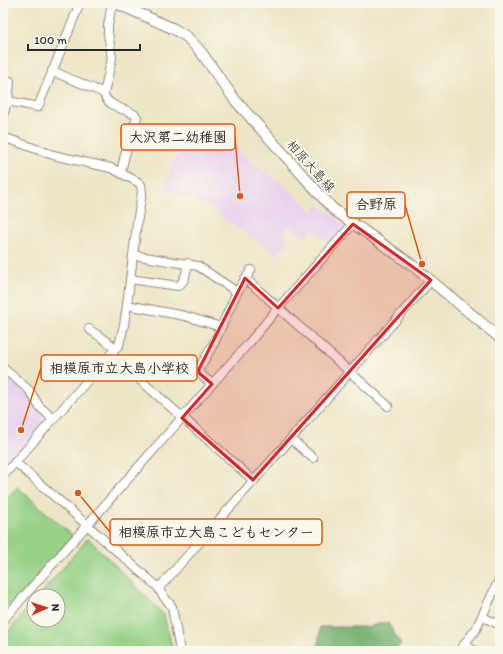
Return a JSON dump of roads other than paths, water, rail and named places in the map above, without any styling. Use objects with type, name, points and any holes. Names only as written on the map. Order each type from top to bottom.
[{"type":"street","points":[[8,100],[38,107],[80,3]]},
{"type":"street","points":[[116,3],[108,26],[112,58],[104,93],[108,102],[134,114],[137,117],[121,172]]},
{"type":"street","name":"相原大島線","points":[[116,3],[174,29],[187,37],[198,48],[235,100],[333,209],[431,280],[500,338]]},
{"type":"street","points":[[52,71],[104,93]]},
{"type":"street","points":[[3,79],[10,81],[8,100],[3,115]]},
{"type":"street","points":[[3,137],[53,155],[111,168],[138,182],[142,188],[124,325],[118,345],[3,476]]},
{"type":"street","points":[[3,620],[249,344],[278,308],[353,224]]},
{"type":"street","points":[[133,255],[188,264],[204,269],[237,292]]},
{"type":"street","points":[[130,279],[178,286],[182,284],[188,264]]},
{"type":"street","points":[[212,384],[199,373],[199,369],[214,342],[237,292],[251,270]]},
{"type":"street","points":[[245,278],[388,406]]},
{"type":"street","points":[[159,588],[431,280]]},
{"type":"street","points":[[127,305],[185,316],[221,327]]},
{"type":"street","points":[[90,329],[182,418],[253,480]]},
{"type":"street","points":[[3,368],[29,390],[38,406],[53,419]]},
{"type":"street","points":[[291,439],[313,458]]},
{"type":"street","points":[[15,462],[159,588],[160,592],[169,601],[172,607],[180,651]]},
{"type":"street","points":[[459,651],[476,629],[500,578]]},
{"type":"street","points":[[482,617],[500,625]]},
{"type":"street","points":[[464,645],[475,651]]},
{"type":"place","name":"大沢第二幼稚園","points":[[240,196]]},
{"type":"place","name":"合野原","points":[[422,264]]},
{"type":"place","name":"相模原市立大島小学校","points":[[21,430]]},
{"type":"place","name":"相模原市立大島こどもセンター","points":[[78,493]]}]
